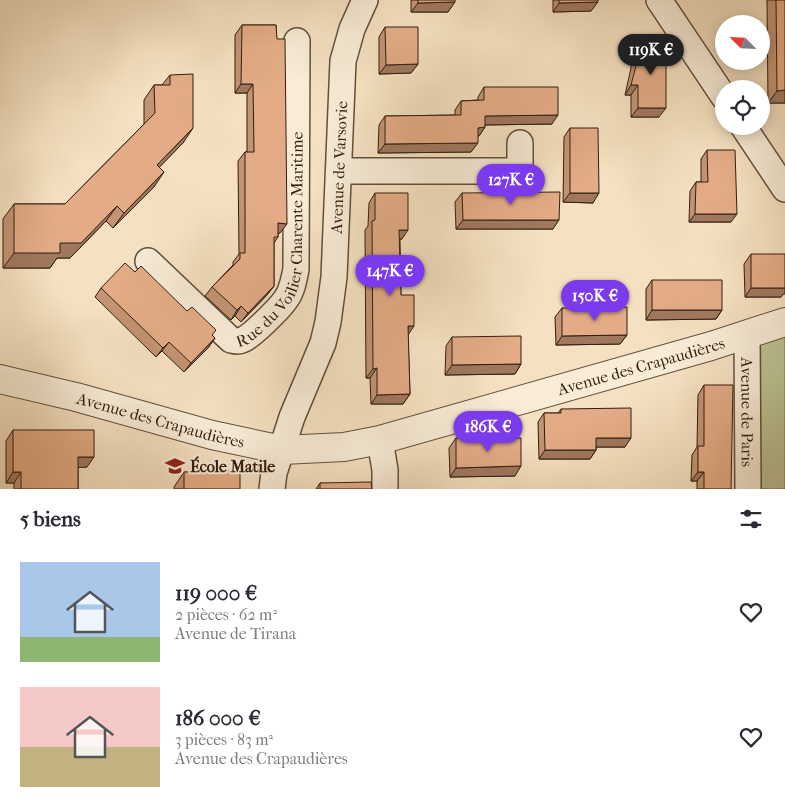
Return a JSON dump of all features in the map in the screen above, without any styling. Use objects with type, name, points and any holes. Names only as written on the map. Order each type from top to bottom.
[{"type":"street","name":"Avenue de Varsovie","points":[[272,489],[274,473],[292,417],[323,343],[328,322],[334,277],[344,61],[352,29],[365,0]]},
{"type":"street","points":[[659,0],[715,84]]},
{"type":"street","name":"Rue du Voilier Charente Maritime","points":[[148,261],[231,340],[238,342],[244,340],[256,330],[286,299],[293,285],[296,269],[297,41]]},
{"type":"street","points":[[749,135],[785,189]]},
{"type":"street","points":[[338,171],[520,171],[520,143]]},
{"type":"street","points":[[286,299],[303,281],[312,277],[334,277]]},
{"type":"street","name":"Avenue des Crapaudières","points":[[0,379],[76,397],[212,435],[282,450],[344,447],[380,440],[711,346],[785,322]]},
{"type":"street","name":"Avenue de Paris","points":[[747,334],[748,489]]},
{"type":"street","points":[[380,440],[385,470],[385,489]]},
{"type":"green space","points":[[785,322],[785,489],[748,489],[747,334]]},
{"type":"building","points":[[418,0],[455,0],[455,2],[418,3]]},
{"type":"building","points":[[559,0],[598,0],[598,2],[559,3]]},
{"type":"building","points":[[776,0],[785,0],[785,90],[777,91]]},
{"type":"building","points":[[242,25],[276,25],[277,39],[285,39],[287,224],[278,223],[278,237],[274,237],[274,286],[248,313],[241,306],[237,310],[212,287],[240,259],[240,253],[245,253],[245,152],[254,152],[253,84],[241,84]]},
{"type":"building","points":[[385,27],[418,27],[418,64],[386,65]]},
{"type":"building","points":[[638,43],[666,43],[666,108],[638,108],[638,85],[631,85],[638,58]]},
{"type":"building","points":[[193,74],[193,128],[157,165],[164,172],[124,213],[117,206],[81,243],[60,243],[60,253],[14,253],[14,204],[65,204],[155,113],[154,85],[170,85],[170,75]]},
{"type":"building","points":[[484,87],[558,87],[558,115],[485,116],[485,127],[478,128],[478,143],[385,144],[385,116],[461,115],[461,101],[484,100]]},
{"type":"building","points":[[570,128],[598,128],[599,193],[570,193]]},
{"type":"building","points":[[707,150],[735,150],[737,214],[695,214],[696,182],[708,182]]},
{"type":"building","points":[[560,192],[559,220],[463,220],[462,193]]},
{"type":"building","points":[[375,193],[408,193],[408,230],[399,230],[401,295],[414,295],[414,326],[408,326],[410,394],[377,395],[377,368],[373,369],[372,221],[375,220]]},
{"type":"building","points":[[751,254],[785,254],[785,288],[751,288]]},
{"type":"building","points":[[125,263],[135,272],[141,266],[187,311],[192,307],[216,330],[212,335],[215,338],[191,363],[169,342],[163,348],[101,288]]},
{"type":"building","points":[[652,280],[722,280],[722,310],[652,310]]},
{"type":"building","points":[[627,307],[627,335],[562,336],[562,308]]},
{"type":"building","points":[[521,336],[521,364],[452,365],[452,337]]},
{"type":"building","points":[[704,385],[733,385],[731,489],[704,489],[704,472],[698,472],[698,446],[704,446]]},
{"type":"building","points":[[631,408],[631,438],[596,438],[596,450],[545,450],[544,413],[561,413],[561,409]]},
{"type":"building","points":[[13,430],[94,430],[94,457],[78,457],[78,489],[21,489],[21,472],[13,472]]},
{"type":"building","points":[[456,438],[521,438],[521,466],[456,468]]},
{"type":"building","points":[[240,470],[240,489],[184,489],[184,472]]},
{"type":"building","points":[[371,482],[372,489],[320,489],[320,483]]},
{"type":"place","name":"École Matile","points":[[175,466]]}]
